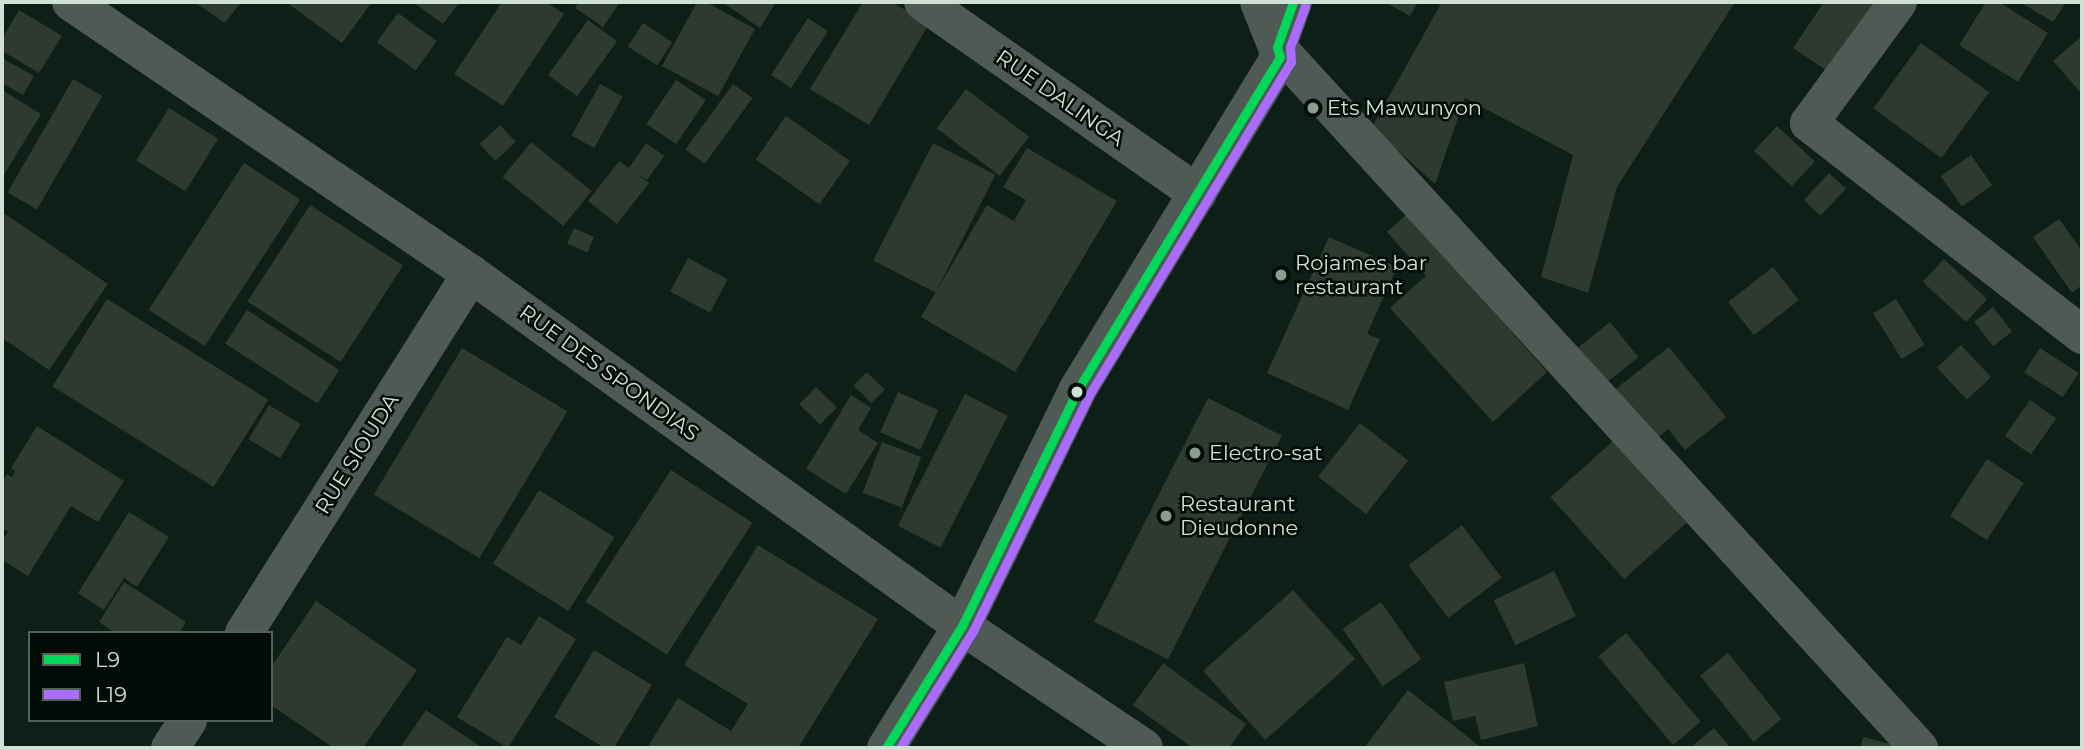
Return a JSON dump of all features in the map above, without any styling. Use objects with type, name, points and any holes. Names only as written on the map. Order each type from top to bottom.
[{"type":"street","name":"RUE DES SPONDIAS","points":[[71,2],[471,274],[962,626],[1144,748]]},
{"type":"street","name":"RUE DALINGA","points":[[923,2],[1198,194]]},
{"type":"street","points":[[886,748],[962,626],[1078,389],[1280,57],[1259,2]]},
{"type":"street","points":[[1277,47],[1293,2]]},
{"type":"street","points":[[1898,2],[1809,123],[2082,335]]},
{"type":"street","points":[[1277,47],[1919,748]]},
{"type":"street","name":"RUE SIOUDA","points":[[245,631],[471,274]]},
{"type":"street","points":[[170,748],[187,722]]},
{"type":"building","points":[[194,2],[241,2],[225,23]]},
{"type":"building","points":[[286,2],[372,2],[342,43]]},
{"type":"building","points":[[413,2],[460,2],[443,24]]},
{"type":"building","points":[[502,2],[546,2],[564,14],[503,106],[454,74]]},
{"type":"building","points":[[579,2],[620,2],[603,27],[575,8]]},
{"type":"building","points":[[697,2],[706,2],[755,29],[718,96],[662,66]]},
{"type":"building","points":[[722,2],[776,2],[760,28]]},
{"type":"building","points":[[863,2],[892,2],[929,24],[869,125],[810,89]]},
{"type":"building","points":[[1385,2],[1418,2],[1410,16]]},
{"type":"building","points":[[1442,2],[1735,2],[1617,187],[1588,293],[1541,277],[1573,155],[1465,98],[1435,184],[1372,127]]},
{"type":"building","points":[[1824,2],[1888,2],[1838,78],[1793,48]]},
{"type":"building","points":[[1986,2],[1999,2],[2048,33],[2018,82],[1959,45]]},
{"type":"building","points":[[2020,2],[2066,2],[2053,22]]},
{"type":"building","points":[[19,10],[62,36],[39,73],[2,51],[2,39]]},
{"type":"building","points":[[398,13],[437,41],[416,70],[377,42]]},
{"type":"building","points":[[808,18],[828,31],[791,88],[771,75]]},
{"type":"building","points":[[588,20],[617,41],[577,96],[548,75]]},
{"type":"building","points":[[643,23],[672,42],[657,66],[628,46]]},
{"type":"building","points":[[2082,36],[2082,94],[2053,61]]},
{"type":"building","points":[[1921,43],[1989,92],[1941,158],[1873,109]]},
{"type":"building","points":[[2,58],[34,76],[23,95],[2,83]]},
{"type":"building","points":[[73,79],[102,96],[37,209],[8,192]]},
{"type":"building","points":[[676,80],[706,100],[676,144],[646,124]]},
{"type":"building","points":[[600,84],[623,97],[594,148],[571,136]]},
{"type":"building","points":[[733,84],[752,98],[705,164],[685,150]]},
{"type":"building","points":[[966,89],[1029,137],[1000,176],[937,128]]},
{"type":"building","points":[[2,90],[41,114],[2,178]]},
{"type":"building","points":[[169,108],[218,139],[185,191],[136,161]]},
{"type":"building","points":[[786,116],[850,161],[819,204],[756,159]]},
{"type":"building","points":[[500,125],[516,142],[495,161],[480,144]]},
{"type":"building","points":[[1777,126],[1815,161],[1792,186],[1754,151]]},
{"type":"building","points":[[531,142],[592,191],[563,226],[503,177]]},
{"type":"building","points":[[646,143],[664,156],[647,180],[635,173],[649,183],[617,224],[588,201],[619,161],[629,168]]},
{"type":"building","points":[[933,143],[995,175],[935,292],[873,261]]},
{"type":"building","points":[[1027,148],[1117,201],[1015,372],[921,317],[987,205],[1014,221],[1026,200],[1003,187]]},
{"type":"building","points":[[1971,155],[1992,185],[1962,207],[1941,176]]},
{"type":"building","points":[[244,163],[300,199],[205,346],[149,310]]},
{"type":"building","points":[[1829,173],[1846,189],[1821,216],[1804,200]]},
{"type":"building","points":[[310,205],[403,265],[340,362],[247,301]]},
{"type":"building","points":[[2,212],[108,284],[49,370],[2,338]]},
{"type":"building","points":[[1407,214],[1547,372],[1493,422],[1390,308],[1426,276],[1387,232]]},
{"type":"building","points":[[2059,219],[2082,251],[2082,285],[2072,293],[2033,237]]},
{"type":"building","points":[[574,228],[594,237],[587,252],[567,244]]},
{"type":"building","points":[[1329,237],[1397,267],[1367,334],[1380,339],[1348,410],[1267,373]]},
{"type":"building","points":[[688,258],[728,279],[710,313],[670,292]]},
{"type":"building","points":[[1944,259],[1987,299],[1966,322],[1923,282]]},
{"type":"building","points":[[1773,267],[1799,300],[1754,335],[1728,302]]},
{"type":"building","points":[[107,299],[268,400],[214,487],[52,386]]},
{"type":"building","points":[[1896,299],[1925,345],[1902,359],[1873,313]]},
{"type":"building","points":[[1993,307],[2012,331],[1993,346],[1974,322]]},
{"type":"building","points":[[247,310],[339,370],[317,403],[225,344]]},
{"type":"building","points":[[1610,322],[1638,357],[1603,385],[1575,350]]},
{"type":"building","points":[[1961,345],[1991,377],[1967,400],[1937,368]]},
{"type":"building","points":[[1669,347],[1726,417],[1685,450],[1668,429],[1653,442],[1613,391]]},
{"type":"building","points":[[462,348],[567,411],[479,558],[374,495]]},
{"type":"building","points":[[2040,348],[2079,373],[2063,397],[2024,372]]},
{"type":"building","points":[[867,372],[885,390],[871,403],[854,385]]},
{"type":"building","points":[[816,387],[837,407],[820,424],[799,404]]},
{"type":"building","points":[[898,392],[938,410],[920,450],[880,432]]},
{"type":"building","points":[[965,394],[1008,416],[941,548],[898,526]]},
{"type":"building","points":[[851,395],[871,408],[858,430],[878,443],[846,494],[806,469]]},
{"type":"building","points":[[1208,398],[1282,436],[1168,659],[1094,622]]},
{"type":"building","points":[[2030,400],[2056,418],[2031,454],[2005,436]]},
{"type":"building","points":[[269,405],[301,424],[280,458],[248,439]]},
{"type":"building","points":[[1360,423],[1408,461],[1366,514],[1318,477]]},
{"type":"building","points":[[37,426],[124,481],[98,522],[71,506],[28,576],[2,560],[2,541],[8,532],[2,528],[2,483],[7,474],[12,477],[15,471],[11,468]]},
{"type":"building","points":[[1613,441],[1687,523],[1624,579],[1551,497]]},
{"type":"building","points":[[882,442],[921,457],[902,507],[863,492]]},
{"type":"building","points":[[1987,459],[2024,483],[1987,540],[1950,516]]},
{"type":"building","points":[[671,470],[752,523],[667,655],[585,602]]},
{"type":"building","points":[[539,490],[614,537],[568,611],[493,564]]},
{"type":"building","points":[[129,512],[169,537],[137,587],[124,578],[104,610],[78,593]]},
{"type":"building","points":[[1462,525],[1502,578],[1448,618],[1408,565]]},
{"type":"building","points":[[758,545],[878,619],[798,748],[647,748],[678,698],[731,731],[748,704],[684,665]]},
{"type":"building","points":[[1554,571],[1576,616],[1516,645],[1494,600]]},
{"type":"building","points":[[124,582],[186,622],[180,631],[112,631],[99,622]]},
{"type":"building","points":[[1293,590],[1355,659],[1265,740],[1203,671]]},
{"type":"building","points":[[316,601],[417,670],[363,748],[334,748],[273,706],[273,664]]},
{"type":"building","points":[[1381,602],[1421,659],[1383,686],[1342,629]]},
{"type":"building","points":[[539,616],[576,639],[508,748],[457,717],[507,637],[521,645]]},
{"type":"building","points":[[1626,633],[1701,722],[1673,745],[1598,656]]},
{"type":"building","points":[[594,650],[652,685],[614,748],[605,748],[554,717]]},
{"type":"building","points":[[1728,653],[1781,719],[1754,742],[1700,676]]},
{"type":"building","points":[[1163,663],[1246,724],[1229,748],[1193,748],[1133,705]]},
{"type":"building","points":[[1524,663],[1538,726],[1481,740],[1475,716],[1453,721],[1444,682]]},
{"type":"building","points":[[1408,690],[1482,748],[1364,748]]},
{"type":"building","points":[[426,710],[483,748],[400,748]]},
{"type":"building","points":[[1714,728],[1731,748],[1692,746]]},
{"type":"building","points":[[1863,737],[1899,746],[1899,748],[1860,748]]},
{"type":"transit line","name":"L9","points":[[886,748],[962,626],[1078,389],[1280,57],[1277,47],[1293,2]]},
{"type":"transit line","name":"L19","points":[[900,748],[973,631],[1089,395],[1291,62],[1290,47],[1305,6]]},
{"type":"place","name":"Ets Mawunyon","points":[[1313,108]]},
{"type":"place","name":"Rojames bar restaurant","points":[[1281,275]]},
{"type":"place","name":"Electro-sat","points":[[1195,453]]},
{"type":"place","name":"Restaurant Dieudonne","points":[[1166,516]]}]
